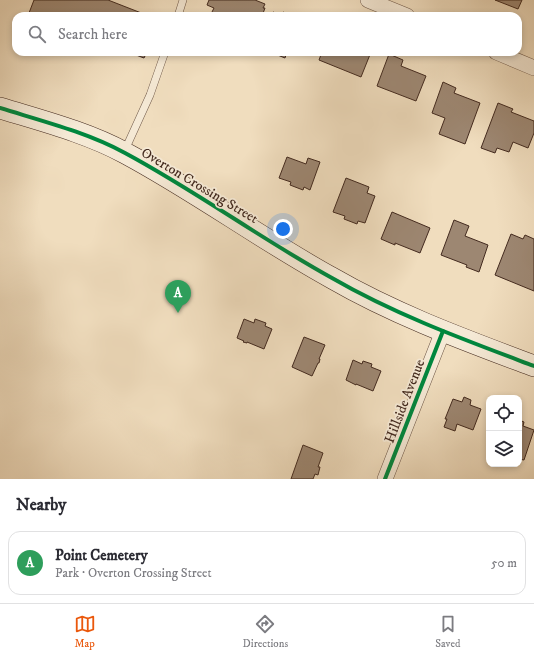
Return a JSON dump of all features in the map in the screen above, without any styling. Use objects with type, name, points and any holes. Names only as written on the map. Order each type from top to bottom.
[{"type":"street","points":[[368,0],[397,12]]},
{"type":"street","points":[[506,56],[534,68]]},
{"type":"street","name":"Overton Crossing Street","points":[[0,108],[84,135],[124,152],[199,196],[332,278],[388,308],[534,366]]},
{"type":"street","name":"Hillside Avenue","points":[[386,479],[443,331]]},
{"type":"lane","points":[[179,12],[183,0]]},
{"type":"lane","points":[[124,152],[150,95],[164,56]]},
{"type":"building","points":[[34,0],[108,0],[139,12],[29,12]]},
{"type":"building","points":[[209,0],[255,0],[265,4],[263,8],[265,8],[264,12],[212,12],[214,8],[207,5]]},
{"type":"building","points":[[495,0],[522,0],[518,9]]},
{"type":"building","points":[[320,56],[369,56],[361,77],[319,60]]},
{"type":"building","points":[[388,56],[394,56],[403,60],[401,66],[426,76],[416,101],[377,86]]},
{"type":"building","points":[[443,82],[456,88],[454,93],[480,103],[465,144],[439,134],[445,118],[432,113]]},
{"type":"building","points":[[498,103],[513,109],[511,112],[534,121],[534,133],[528,148],[513,142],[509,152],[497,148],[495,153],[481,148]]},
{"type":"building","points":[[287,157],[306,164],[308,158],[320,162],[310,190],[304,187],[303,190],[290,185],[291,182],[279,178]]},
{"type":"building","points":[[346,178],[369,187],[367,193],[375,196],[365,223],[358,221],[357,224],[344,219],[345,216],[333,212]]},
{"type":"building","points":[[392,212],[430,228],[420,253],[381,239]]},
{"type":"building","points":[[454,220],[469,226],[465,236],[488,245],[479,272],[466,267],[467,265],[441,255]]},
{"type":"building","points":[[511,234],[523,239],[525,235],[534,239],[534,291],[495,275]]},
{"type":"building","points":[[244,319],[254,323],[255,319],[266,323],[265,326],[272,329],[264,349],[247,342],[243,342],[244,341],[237,338]]},
{"type":"building","points":[[304,337],[325,345],[319,359],[319,363],[312,376],[292,367]]},
{"type":"building","points":[[353,360],[362,364],[363,361],[372,364],[371,367],[381,371],[373,391],[346,380]]},
{"type":"building","points":[[464,397],[471,400],[470,405],[481,409],[473,430],[457,424],[455,431],[444,427],[447,419],[445,419],[453,399],[462,402]]},
{"type":"building","points":[[522,421],[524,422],[523,426],[534,430],[524,460],[522,460]]},
{"type":"building","points":[[303,445],[323,453],[318,467],[320,467],[318,475],[315,474],[313,479],[291,479]]},
{"type":"cycle path","points":[[0,108],[95,139],[125,153],[306,263],[356,291],[381,304],[431,326],[534,366]]},
{"type":"cycle path","points":[[385,479],[443,331]]},
{"type":"place","name":"Point Cemetery","points":[[178,313]]}]
